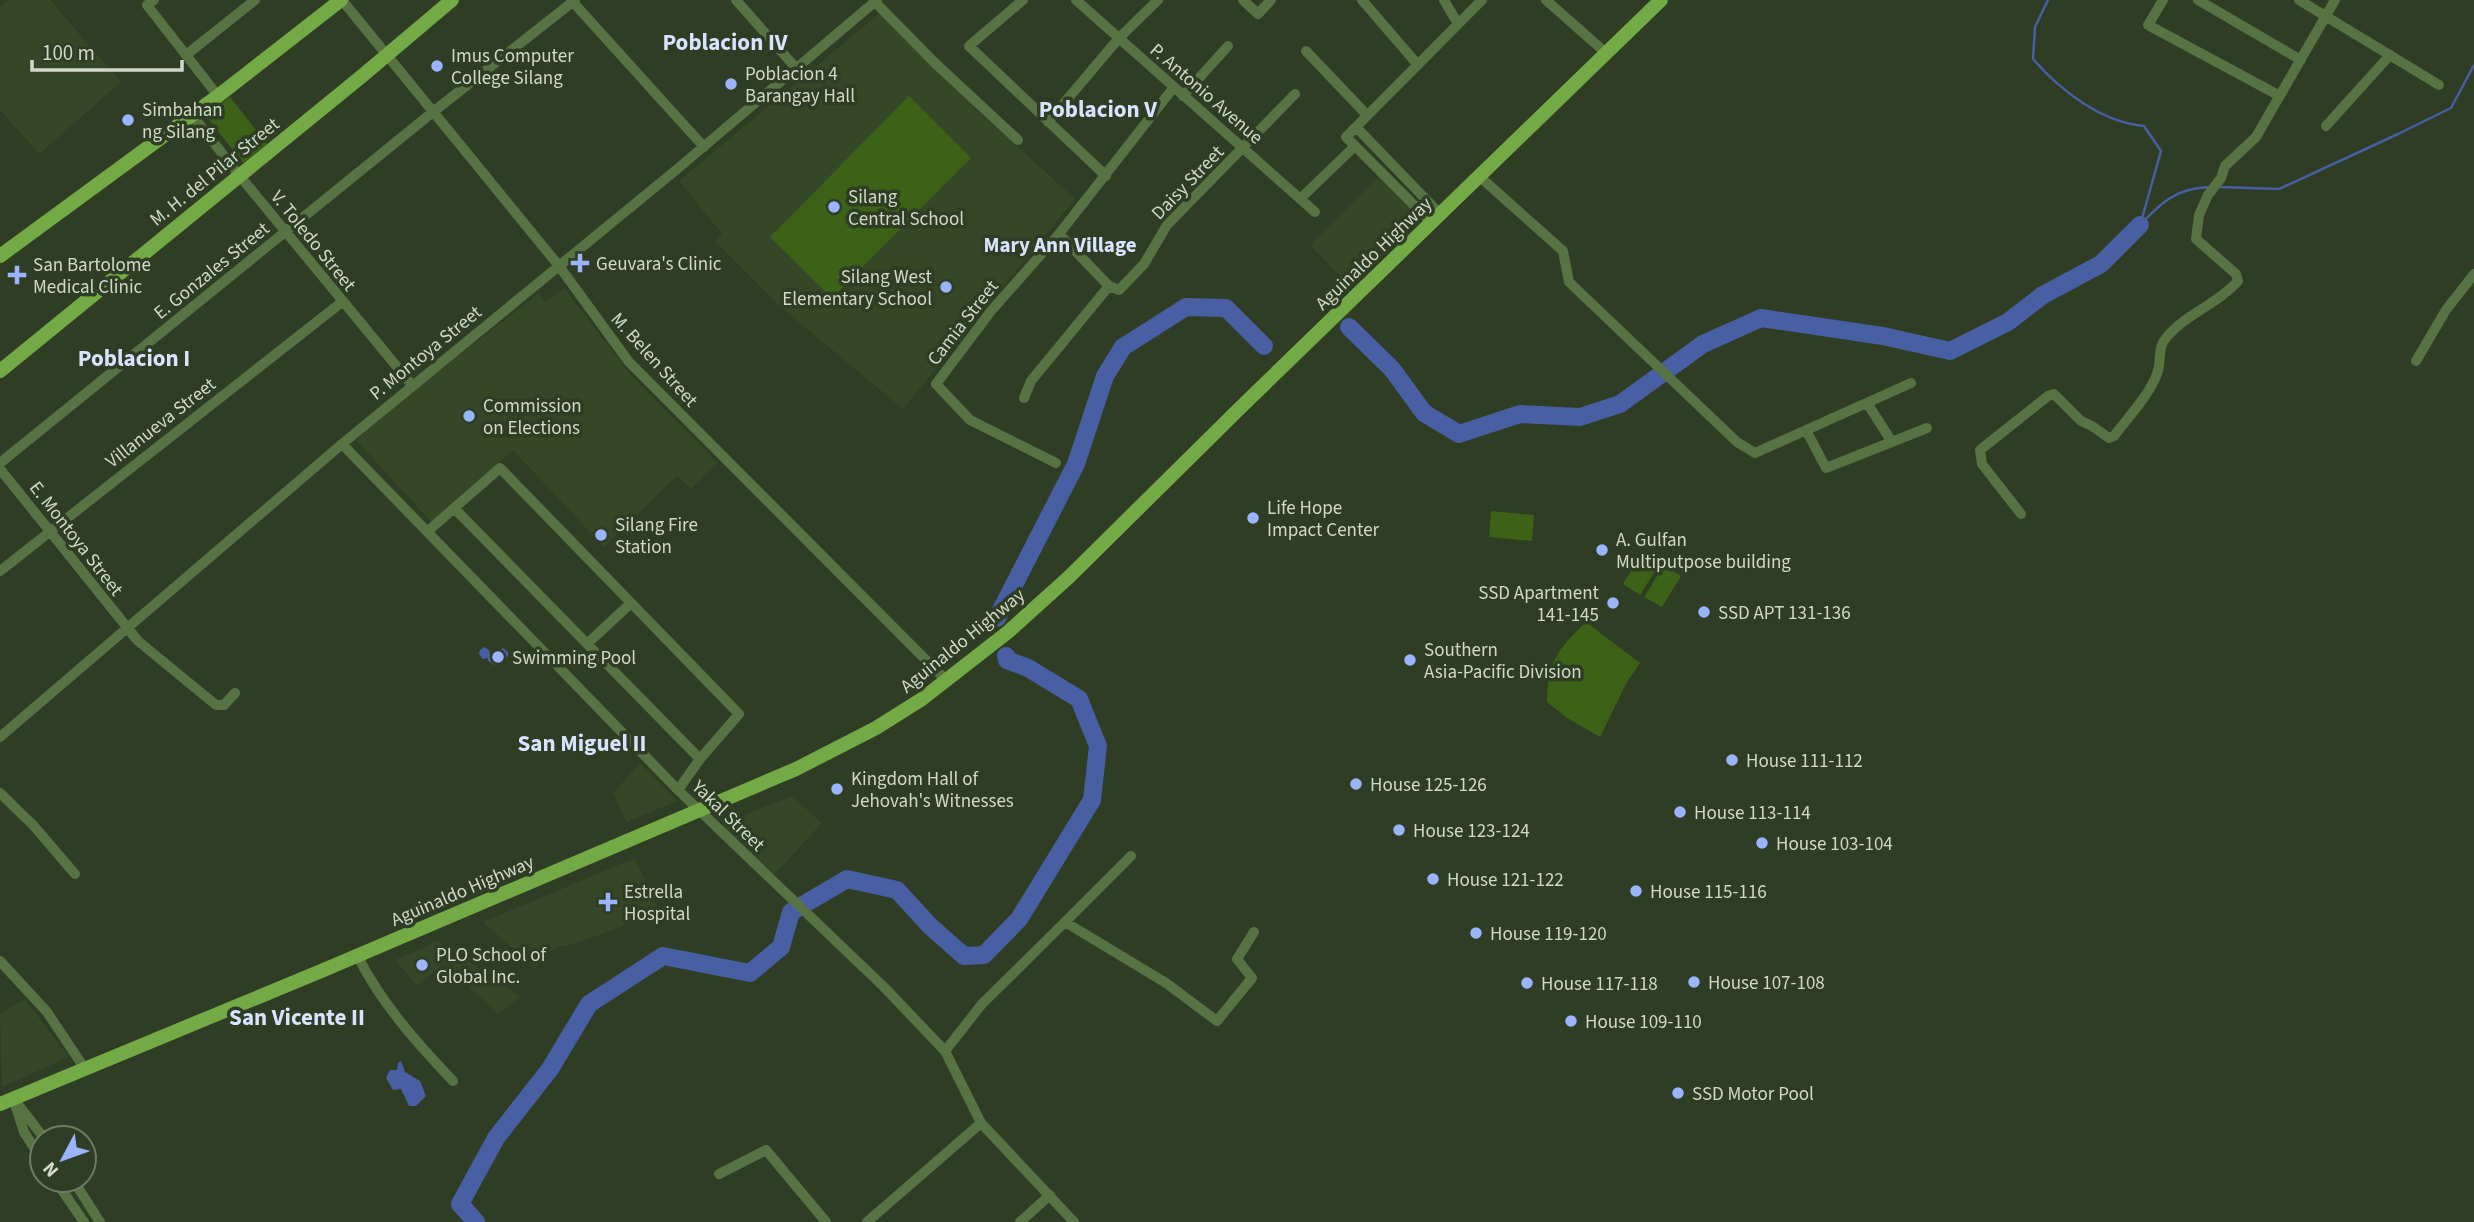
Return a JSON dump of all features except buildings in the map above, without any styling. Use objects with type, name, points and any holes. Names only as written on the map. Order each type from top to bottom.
[{"type":"main road","points":[[0,256],[218,96],[341,0]]},
{"type":"main road","name":"M. H. del Pilar Street","points":[[0,371],[452,0]]},
{"type":"main road","name":"Aguinaldo Highway","points":[[7,1101],[699,811],[833,751],[898,715],[947,681],[1008,632],[1069,577],[1661,0]]},
{"type":"street","points":[[186,55],[255,0]]},
{"type":"street","name":"M. Belen Street","points":[[341,0],[559,266],[604,330],[648,383],[947,681]]},
{"type":"street","points":[[736,0],[796,68]]},
{"type":"street","points":[[1023,0],[968,46],[1106,176]]},
{"type":"street","name":"P. Antonio Avenue","points":[[1076,0],[1315,212]]},
{"type":"street","points":[[1048,122],[1119,38],[1158,0]]},
{"type":"street","points":[[1243,0],[1258,14],[1271,0]]},
{"type":"street","points":[[1362,0],[1418,65]]},
{"type":"street","points":[[1444,0],[1458,24]]},
{"type":"street","points":[[1546,0],[1606,53]]},
{"type":"street","points":[[2163,0],[2148,25],[2280,96]]},
{"type":"street","points":[[2198,0],[2301,60]]},
{"type":"street","points":[[2298,0],[2439,85]]},
{"type":"street","points":[[2021,514],[1982,464],[1980,450],[2054,394],[2081,421],[2105,437],[2114,436],[2158,373],[2161,345],[2165,339],[2238,281],[2236,274],[2195,237],[2199,215],[2230,159],[2256,137],[2335,0]]},
{"type":"street","points":[[573,1],[704,147]]},
{"type":"street","name":"E. Gonzales Street","points":[[0,463],[573,1]]},
{"type":"street","points":[[876,1],[935,63],[1017,140]]},
{"type":"street","name":"P. Montoya Street","points":[[0,737],[412,385],[704,147],[876,1]]},
{"type":"street","points":[[1435,218],[1346,137],[1477,2]]},
{"type":"street","points":[[150,3],[218,96]]},
{"type":"street","points":[[1183,96],[1228,46]]},
{"type":"street","points":[[1306,51],[1367,115]]},
{"type":"street","points":[[2326,127],[2390,55]]},
{"type":"street","name":"Camia Street","points":[[1056,464],[970,421],[936,384],[991,311],[1059,234],[1174,87]]},
{"type":"street","name":"Daisy Street","points":[[1024,398],[1031,381],[1109,286],[1119,290],[1124,288],[1144,264],[1167,225],[1295,93]]},
{"type":"street","name":"V. Toledo Street","points":[[192,115],[412,385]]},
{"type":"street","points":[[1356,127],[1435,218]]},
{"type":"street","points":[[1301,198],[1355,146]]},
{"type":"street","points":[[1479,176],[1563,251],[1569,282],[1737,442],[1755,453],[1911,383]]},
{"type":"street","points":[[1059,234],[1109,286]]},
{"type":"street","points":[[2416,361],[2446,310],[2474,274]]},
{"type":"street","name":"Villanueva Street","points":[[0,571],[342,302]]},
{"type":"street","points":[[1867,403],[1892,442]]},
{"type":"street","points":[[1806,430],[1826,468],[1927,428]]},
{"type":"street","name":"Yakal Street","points":[[342,444],[575,687],[699,811],[884,987],[945,1051],[981,1123],[1074,1222]]},
{"type":"street","points":[[428,531],[500,468],[739,714],[700,759],[678,790]]},
{"type":"street","name":"E. Montoya Street","points":[[0,469],[127,629],[147,650],[216,705],[224,705],[235,693]]},
{"type":"street","points":[[454,508],[700,759]]},
{"type":"street","points":[[587,644],[631,603]]},
{"type":"street","points":[[0,793],[33,825],[75,874]]},
{"type":"street","points":[[945,1051],[982,1004],[1131,856]]},
{"type":"street","points":[[1065,922],[1167,983],[1217,1021],[1252,978],[1237,959],[1254,932]]},
{"type":"street","points":[[357,955],[373,988],[453,1081]]},
{"type":"street","points":[[0,961],[47,1012],[85,1069]]},
{"type":"street","points":[[7,1101],[30,1124]]},
{"type":"street","points":[[7,1101],[28,1138]]},
{"type":"street","points":[[867,1222],[981,1123]]},
{"type":"street","points":[[719,1174],[766,1150],[826,1222]]},
{"type":"street","points":[[65,1194],[84,1222]]},
{"type":"street","points":[[82,1194],[100,1222]]},
{"type":"street","points":[[1020,1222],[1051,1195]]},
{"type":"shaded area","points":[[9,0],[50,0],[121,82],[39,154],[0,110],[0,8]]},
{"type":"shaded area","name":"Silang Central School","points":[[881,12],[1002,132],[1075,199],[903,409],[777,304],[715,241],[722,234],[679,181]]},
{"type":"shaded area","points":[[1379,176],[1418,214],[1346,282],[1310,245]]},
{"type":"shaded area","points":[[564,288],[630,374],[718,463],[691,489],[677,476],[604,547],[513,450],[433,524],[356,440],[422,384],[538,294],[546,302]]},
{"type":"shaded area","points":[[640,763],[678,801],[626,822],[613,793]]},
{"type":"shaded area","points":[[792,796],[822,823],[773,876],[720,825]]},
{"type":"shaded area","points":[[635,858],[660,912],[580,942],[555,948],[534,968],[483,922]]},
{"type":"shaded area","points":[[438,941],[521,997],[498,1014],[444,964],[417,986],[395,960]]},
{"type":"shaded area","points":[[25,999],[69,1057],[2,1087],[0,1013]]},
{"type":"green space","points":[[909,96],[971,158],[832,298],[770,237]]},
{"type":"green space","points":[[230,97],[267,144],[243,163],[206,116]]},
{"type":"green space","points":[[1491,511],[1534,515],[1532,541],[1489,537]]},
{"type":"green space","points":[[1642,553],[1660,563],[1640,595],[1623,584]]},
{"type":"green space","points":[[1664,565],[1681,576],[1662,607],[1644,597]]},
{"type":"green space","points":[[1586,622],[1640,663],[1627,682],[1600,737],[1567,718],[1547,702],[1549,676],[1556,657]]},
{"type":"water","name":"Swimming Pool","points":[[484,647],[489,650],[490,655],[503,648],[508,652],[508,656],[495,665],[479,654]]},
{"type":"water","points":[[401,1061],[405,1072],[420,1081],[426,1096],[416,1106],[409,1106],[401,1089],[393,1090],[386,1078],[390,1070],[397,1070]]},
{"type":"waterway","points":[[2048,0],[2035,27],[2033,59],[2083,103],[2112,118],[2144,126],[2161,151],[2141,222]]},
{"type":"waterway","points":[[2220,187],[2279,189],[2398,134],[2451,108],[2474,65]]},
{"type":"waterway","points":[[2140,225],[2179,193],[2210,187]]},
{"type":"waterway","points":[[1349,327],[1392,369],[1424,413],[1459,434],[1520,414],[1580,417],[1620,404],[1703,344],[1761,318],[1883,336],[1950,351],[2008,322],[2043,295],[2101,264],[2140,225]]},
{"type":"waterway","points":[[997,618],[1076,464],[1105,376],[1123,347],[1186,307],[1226,308],[1264,346]]},
{"type":"waterway","points":[[476,1222],[460,1204],[496,1138],[550,1069],[589,1004],[663,956],[750,973],[781,947],[791,912],[847,879],[897,890],[930,926],[964,956],[984,955],[1019,919],[1092,800],[1098,746],[1079,699],[1028,668],[1007,660],[1006,656]]},
{"type":"place","name":"Imus Computer College Silang","points":[[437,66]]},
{"type":"place","name":"Poblacion 4 Barangay Hall","points":[[731,84]]},
{"type":"place","name":"Simbahan ng Silang","points":[[128,120]]},
{"type":"place","name":"Silang Central School","points":[[834,207]]},
{"type":"place","name":"Geuvara's Clinic","points":[[580,263]]},
{"type":"place","name":"San Bartolome Medical Clinic","points":[[17,275]]},
{"type":"place","name":"Silang West Elementary School","points":[[946,287]]},
{"type":"place","name":"Commission on Elections","points":[[469,416]]},
{"type":"place","name":"Life Hope Impact Center","points":[[1253,518]]},
{"type":"place","name":"Silang Fire Station","points":[[601,535]]},
{"type":"place","name":"A. Gulfan Multiputpose building","points":[[1602,550]]},
{"type":"place","name":"SSD Apartment 141-145","points":[[1613,603]]},
{"type":"place","name":"SSD APT 131-136","points":[[1704,612]]},
{"type":"place","name":"Swimming Pool","points":[[498,657]]},
{"type":"place","name":"Southern Asia-Pacific Division","points":[[1410,660]]},
{"type":"place","name":"House 111-112","points":[[1732,760]]},
{"type":"place","name":"House 125-126","points":[[1356,784]]},
{"type":"place","name":"Kingdom Hall of Jehovah's Witnesses","points":[[837,789]]},
{"type":"place","name":"House 113-114","points":[[1680,812]]},
{"type":"place","name":"House 123-124","points":[[1399,830]]},
{"type":"place","name":"House 103-104","points":[[1762,843]]},
{"type":"place","name":"House 121-122","points":[[1433,879]]},
{"type":"place","name":"House 115-116","points":[[1636,891]]},
{"type":"place","name":"Estrella Hospital","points":[[608,902]]},
{"type":"place","name":"House 119-120","points":[[1476,933]]},
{"type":"place","name":"PLO School of Global Inc.","points":[[422,965]]},
{"type":"place","name":"House 107-108","points":[[1694,982]]},
{"type":"place","name":"House 117-118","points":[[1527,983]]},
{"type":"place","name":"House 109-110","points":[[1571,1021]]},
{"type":"place","name":"SSD Motor Pool","points":[[1678,1093]]},
{"type":"district","name":"Poblacion IV","points":[[725,42]]},
{"type":"district","name":"Poblacion V","points":[[1098,109]]},
{"type":"district","name":"Mary Ann Village","points":[[1060,245]]},
{"type":"district","name":"Poblacion I","points":[[134,358]]},
{"type":"district","name":"San Miguel II","points":[[582,743]]},
{"type":"district","name":"San Vicente II","points":[[297,1017]]}]
